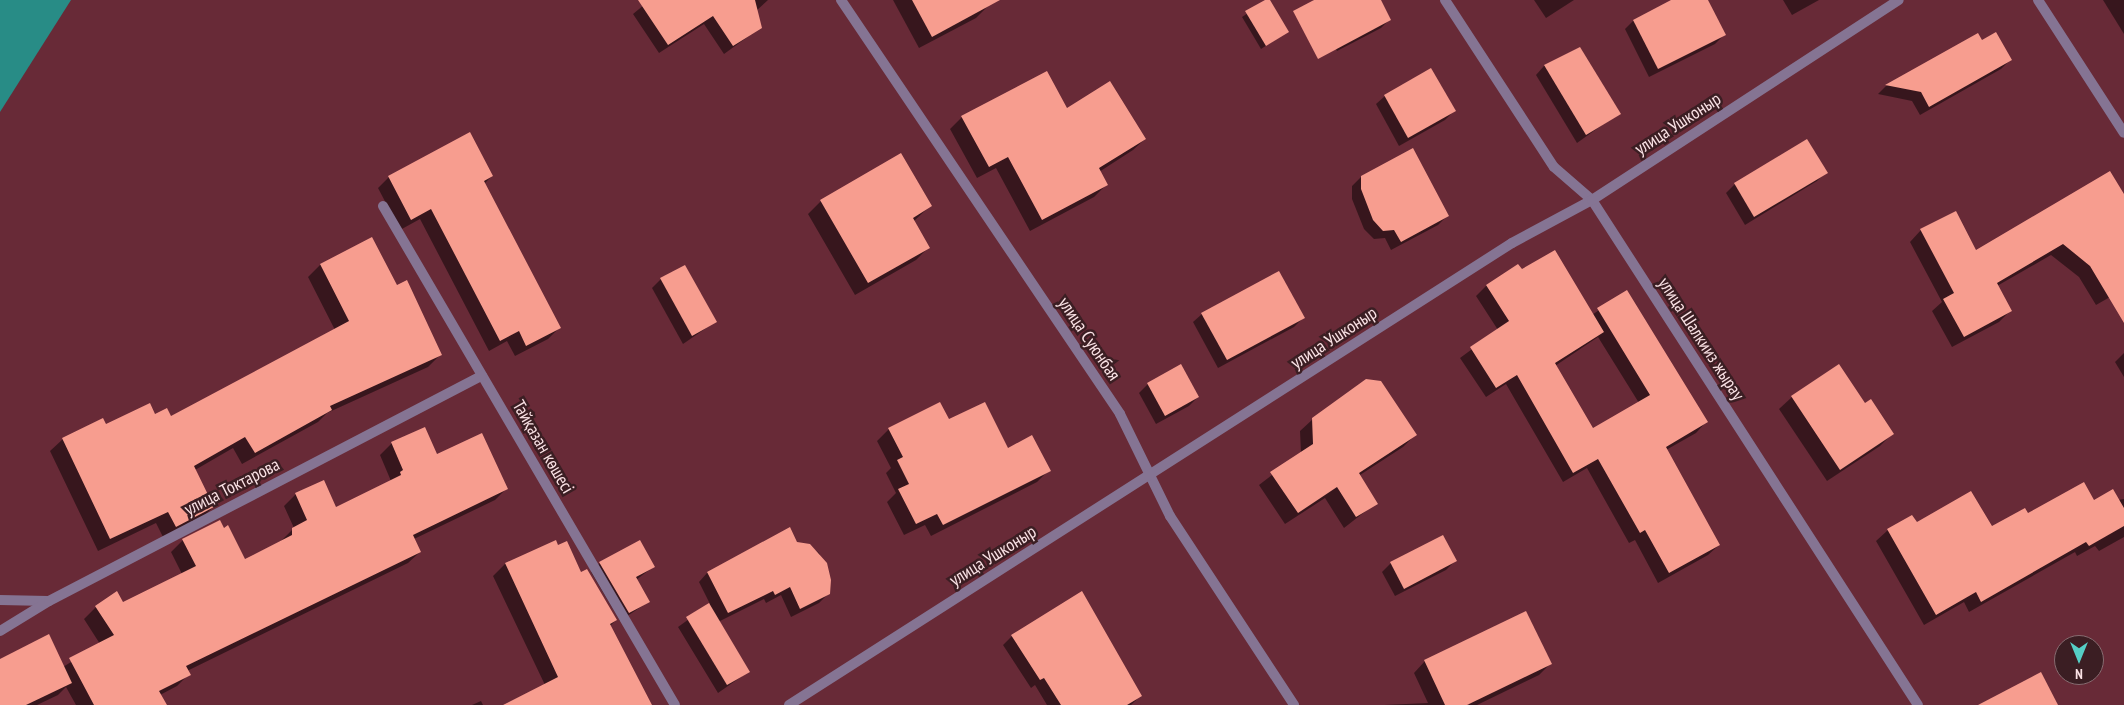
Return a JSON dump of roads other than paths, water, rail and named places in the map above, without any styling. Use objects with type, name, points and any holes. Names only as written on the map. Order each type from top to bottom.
[{"type":"street","name":"улица Суюнбая","points":[[841,0],[1120,414],[1149,477],[1170,516],[1294,705]]},
{"type":"street","name":"улица Шалкииз жырау","points":[[1445,0],[1554,168],[1592,200],[1918,705]]},
{"type":"street","name":"улица Ушконыр","points":[[789,705],[1149,477],[1512,243],[1592,200],[1898,0]]},
{"type":"street","points":[[2038,0],[2124,133]]},
{"type":"street","name":"Тайқазан көшесі","points":[[383,206],[674,705]]},
{"type":"street","name":"улица Токтарова","points":[[0,631],[49,601],[482,376]]},
{"type":"street","points":[[0,600],[49,601]]},
{"type":"water","points":[[0,0],[71,0],[0,112]]}]
